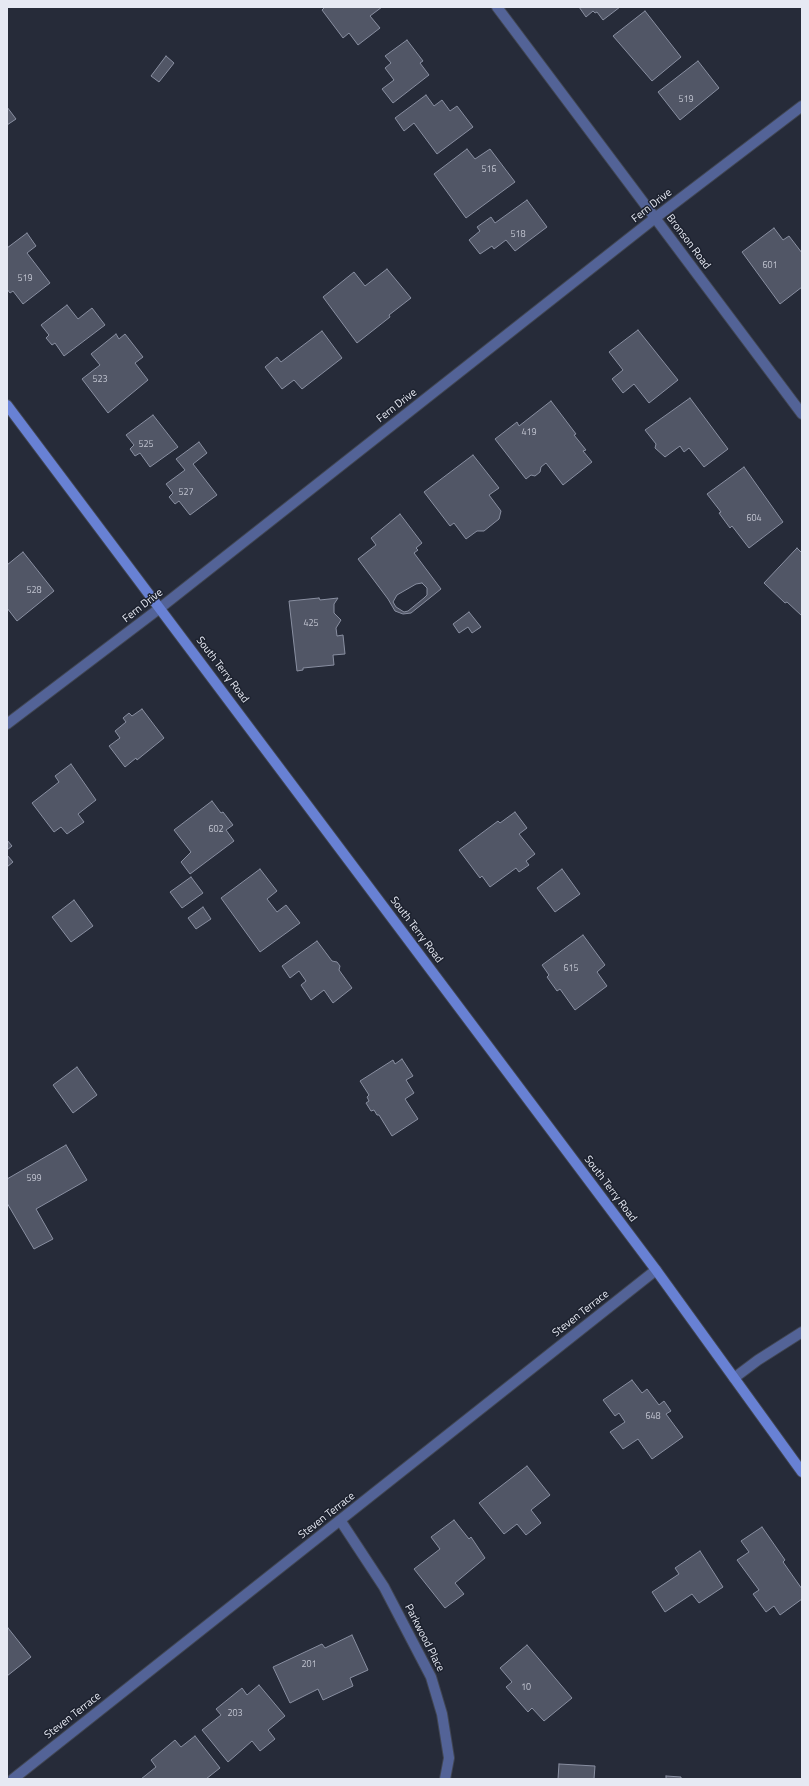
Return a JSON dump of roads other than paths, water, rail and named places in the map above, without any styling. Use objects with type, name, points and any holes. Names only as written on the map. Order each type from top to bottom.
[{"type":"street","name":"Bronson Road","points":[[497,7],[802,414]]},
{"type":"street","name":"Fern Drive","points":[[7,724],[160,608],[655,218],[802,106]]},
{"type":"street","name":"South Terry Road","points":[[7,405],[656,1270],[802,1472]]},
{"type":"street","name":"Steven Terrace","points":[[13,1779],[656,1270]]},
{"type":"street","points":[[734,1378],[758,1360],[802,1332]]},
{"type":"street","name":"Parkwood Place","points":[[340,1520],[384,1587],[431,1677],[442,1714],[449,1758],[445,1779]]}]
